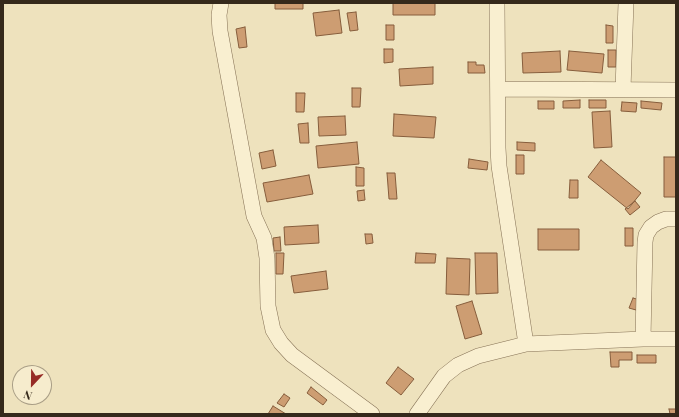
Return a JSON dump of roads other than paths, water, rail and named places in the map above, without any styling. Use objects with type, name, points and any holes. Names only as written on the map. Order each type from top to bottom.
[{"type":"street","points":[[220,3],[220,31],[254,216],[264,238],[267,258],[268,306],[273,330],[281,343],[292,355],[372,414]]},
{"type":"street","points":[[497,3],[499,166],[526,344]]},
{"type":"street","points":[[623,89],[626,3]]},
{"type":"street","points":[[498,89],[676,90]]},
{"type":"street","points":[[643,339],[646,235],[658,222],[666,219],[676,219]]},
{"type":"street","points":[[417,414],[444,376],[458,365],[478,356],[526,344],[676,339]]}]
